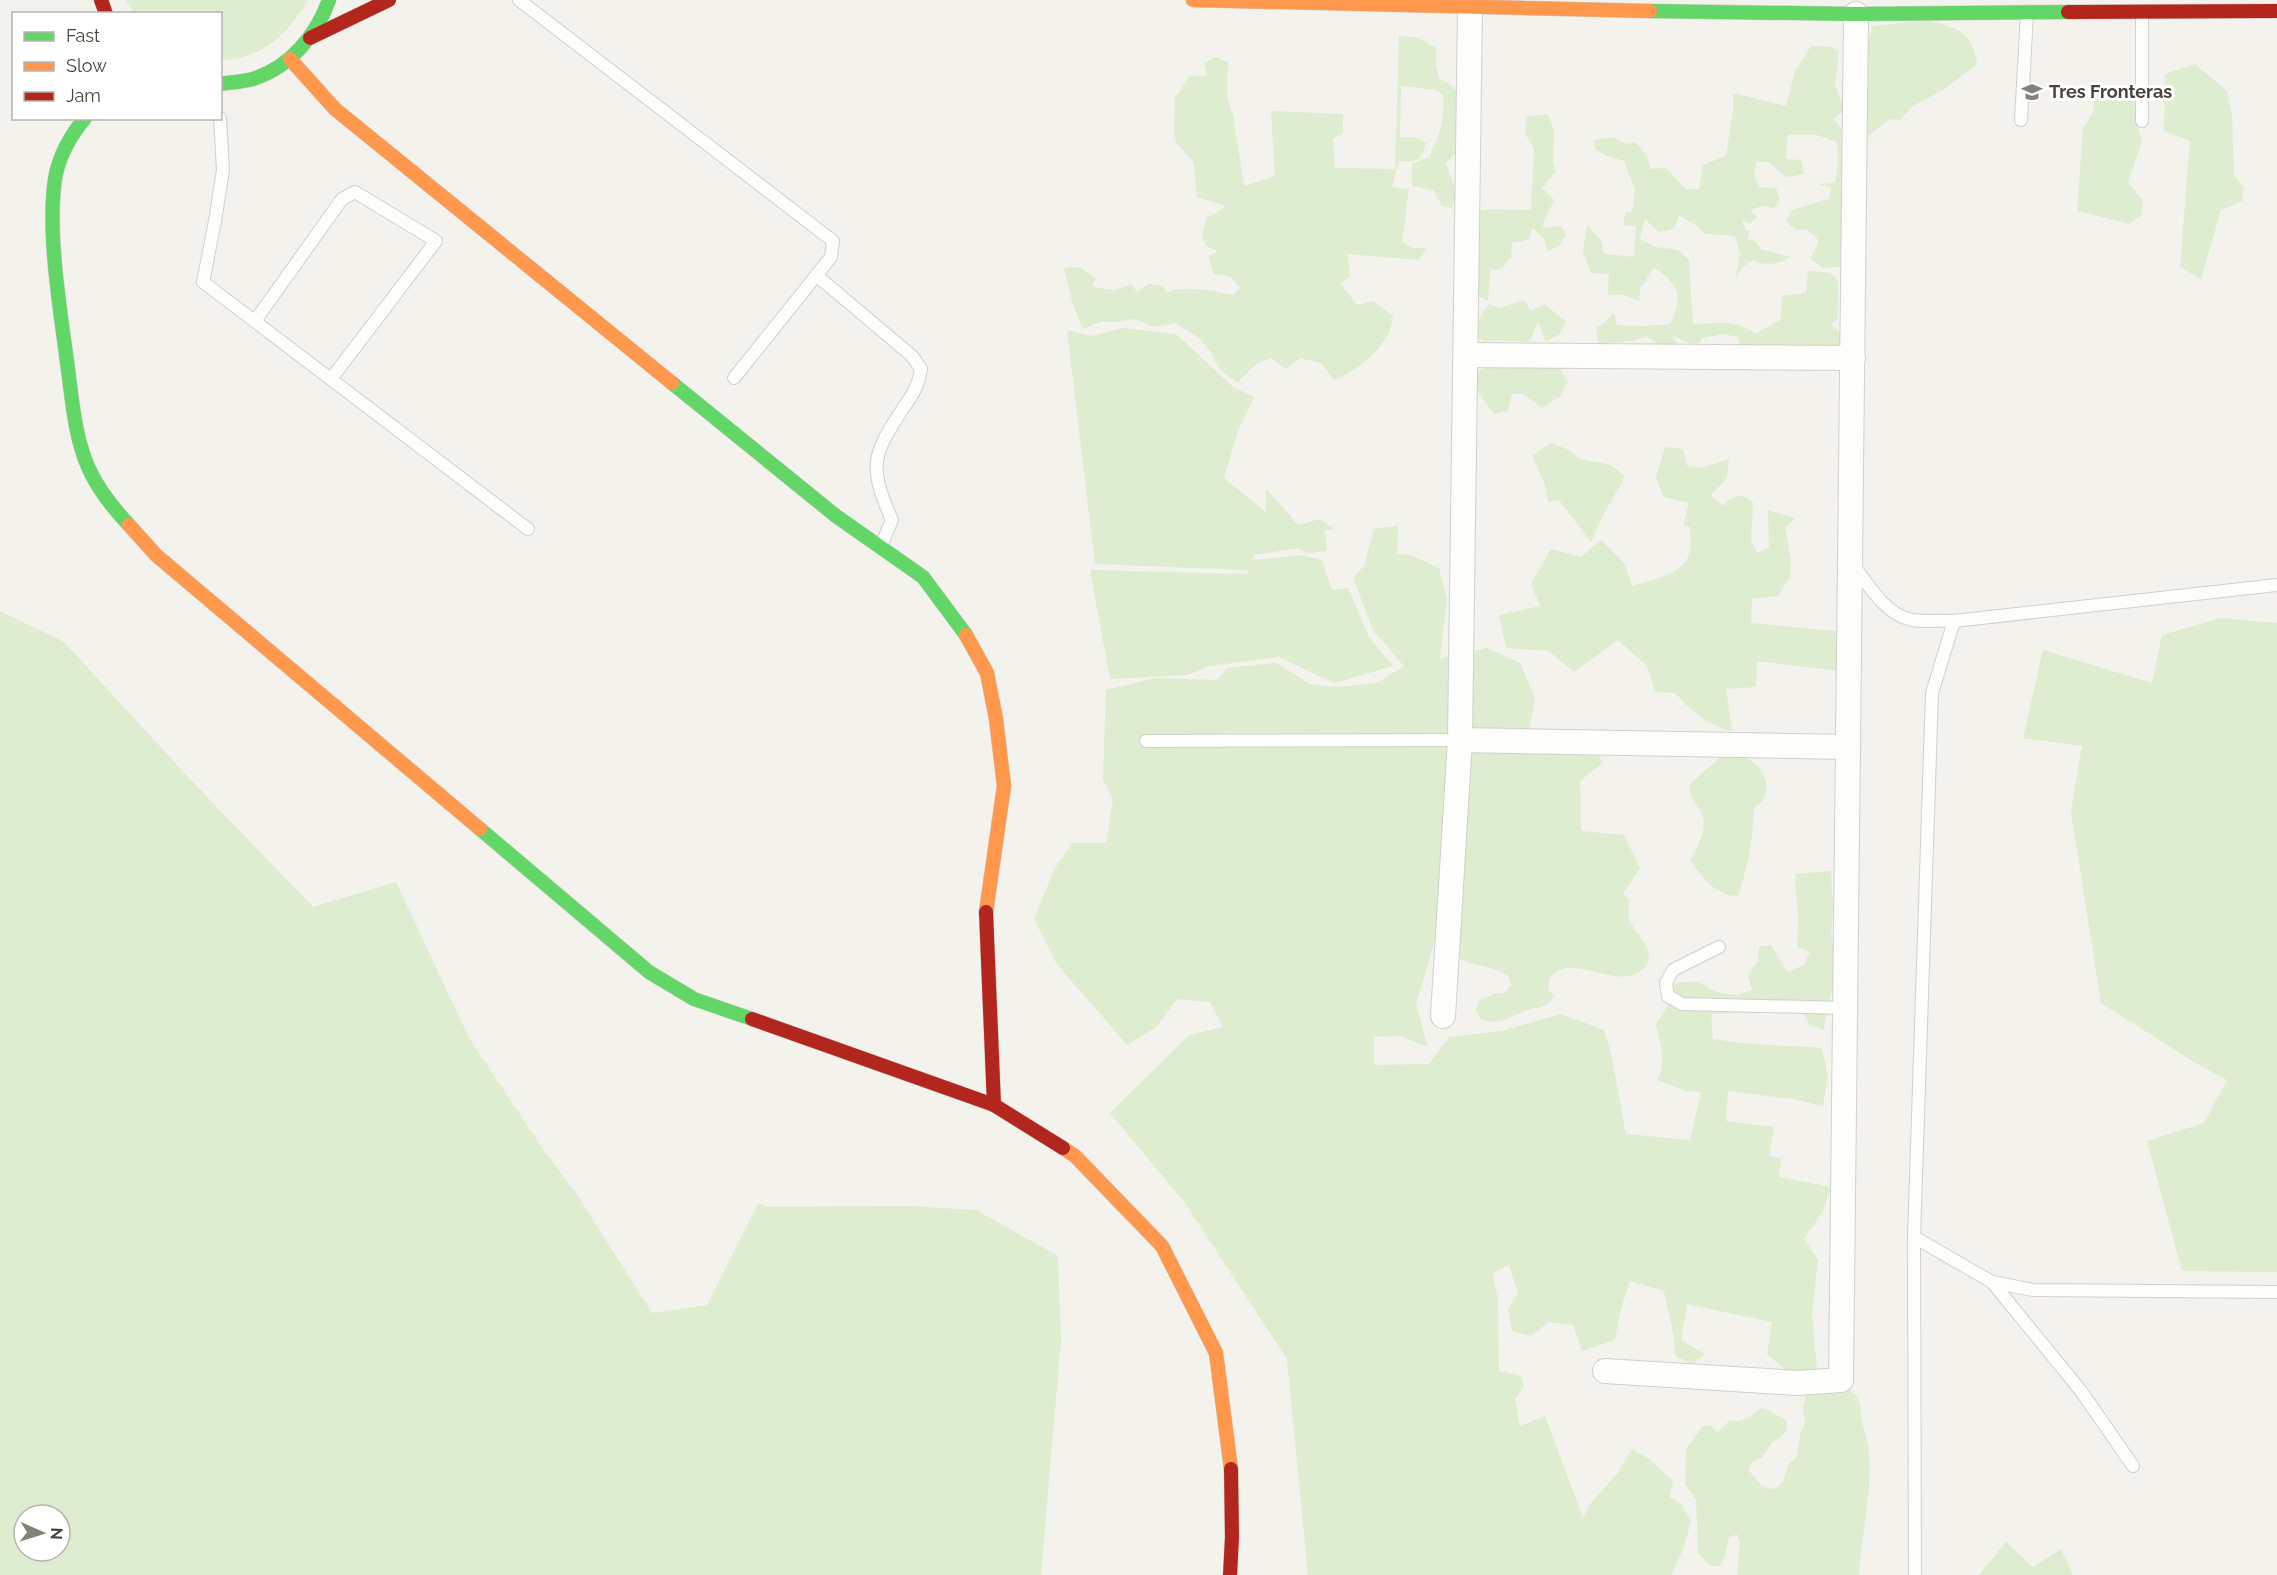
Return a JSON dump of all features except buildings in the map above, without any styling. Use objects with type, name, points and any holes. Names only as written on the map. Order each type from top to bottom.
[{"type":"main road","points":[[222,84],[253,79],[290,59],[310,38],[326,13],[329,0]]},
{"type":"main road","points":[[310,38],[389,0]]},
{"type":"main road","points":[[1193,0],[1470,8],[1856,14],[2027,15],[2277,11]]},
{"type":"main road","points":[[290,59],[335,109],[836,516],[923,577],[966,634],[987,674],[996,719],[1004,786],[986,920],[994,1105]]},
{"type":"main road","points":[[83,120],[75,130],[62,155],[55,180],[54,221],[62,324],[75,422],[89,469],[117,512],[156,555],[649,972],[694,999],[994,1105],[1075,1156],[1162,1246],[1216,1353],[1231,1459],[1230,1575]]},
{"type":"street","points":[[1443,1016],[1460,741],[1470,8]]},
{"type":"street","points":[[1605,1371],[1798,1383],[1841,1380],[1856,14]]},
{"type":"street","points":[[1466,355],[1853,358]]},
{"type":"street","points":[[1460,741],[1848,747]]},
{"type":"lane","points":[[519,0],[832,241],[831,257],[734,378]]},
{"type":"lane","points":[[2142,13],[2142,121]]},
{"type":"lane","points":[[2021,120],[2027,15]]},
{"type":"lane","points":[[220,120],[223,170],[203,282],[528,529]]},
{"type":"lane","points":[[255,321],[342,199],[355,192],[436,241],[331,379]]},
{"type":"lane","points":[[816,275],[912,356],[921,369],[918,385],[885,435],[876,460],[877,482],[892,519],[881,547]]},
{"type":"lane","points":[[1850,560],[1881,600],[1897,614],[1912,620],[1954,621],[2277,585]]},
{"type":"lane","points":[[1915,1575],[1914,1237],[1932,693],[1954,621]]},
{"type":"lane","points":[[1146,741],[1460,741]]},
{"type":"lane","points":[[1719,947],[1673,970],[1666,983],[1668,996],[1682,1004],[1845,1008]]},
{"type":"lane","points":[[1914,1237],[1992,1282],[2033,1290],[2277,1292]]},
{"type":"lane","points":[[1992,1282],[2081,1391],[2133,1466]]},
{"type":"green space","points":[[126,0],[308,0],[283,33],[261,50],[235,59],[222,60],[222,12],[133,12]]},
{"type":"green space","points":[[1927,20],[1955,29],[1967,37],[1977,64],[1946,88],[1913,106],[1900,120],[1890,119],[1860,142],[1867,44],[1873,26]]},
{"type":"green space","points":[[1399,36],[1417,37],[1436,48],[1439,78],[1465,100],[1473,123],[1467,140],[1446,163],[1457,193],[1452,208],[1442,206],[1433,190],[1412,186],[1412,164],[1430,157],[1441,125],[1443,95],[1437,90],[1401,86],[1400,137],[1414,137],[1426,143],[1417,160],[1399,161],[1392,187],[1409,189],[1402,242],[1413,248],[1426,248],[1419,260],[1347,254],[1350,276],[1341,284],[1357,305],[1373,301],[1393,316],[1387,336],[1372,355],[1353,370],[1334,380],[1321,363],[1300,358],[1286,369],[1271,358],[1256,364],[1237,383],[1220,369],[1210,351],[1199,338],[1175,323],[1153,327],[1135,319],[1100,322],[1083,329],[1073,305],[1064,268],[1079,267],[1095,278],[1092,287],[1115,290],[1131,284],[1137,292],[1148,284],[1162,286],[1167,292],[1192,289],[1233,295],[1240,288],[1231,277],[1214,274],[1208,257],[1218,251],[1206,246],[1202,237],[1206,219],[1226,206],[1197,197],[1194,163],[1176,142],[1174,131],[1175,98],[1190,76],[1207,76],[1204,63],[1216,57],[1228,62],[1227,97],[1233,115],[1244,186],[1275,176],[1271,111],[1343,114],[1343,133],[1333,139],[1335,168],[1395,169]]},
{"type":"green space","points":[[1811,46],[1831,47],[1839,51],[1835,84],[1845,110],[1834,119],[1841,128],[1849,248],[1840,267],[1823,268],[1810,259],[1818,243],[1817,238],[1806,229],[1795,230],[1786,220],[1792,210],[1829,199],[1831,187],[1818,184],[1835,183],[1838,162],[1837,142],[1817,135],[1788,135],[1786,159],[1801,160],[1804,174],[1786,177],[1770,163],[1757,161],[1754,174],[1759,187],[1776,188],[1780,200],[1774,208],[1762,206],[1750,210],[1757,217],[1750,224],[1742,220],[1746,231],[1750,231],[1747,239],[1756,241],[1760,249],[1791,257],[1772,264],[1752,260],[1736,276],[1740,255],[1735,236],[1705,234],[1679,215],[1674,229],[1659,232],[1645,219],[1640,239],[1655,247],[1678,250],[1689,260],[1693,324],[1733,324],[1755,334],[1780,320],[1782,296],[1806,293],[1808,271],[1830,273],[1838,281],[1838,319],[1831,325],[1842,334],[1840,353],[1741,358],[1739,337],[1723,334],[1703,338],[1696,347],[1672,335],[1677,343],[1664,347],[1646,336],[1628,341],[1598,344],[1596,327],[1614,313],[1617,325],[1670,324],[1678,299],[1674,286],[1654,268],[1640,289],[1639,301],[1624,295],[1608,295],[1609,274],[1591,273],[1583,253],[1587,224],[1601,241],[1604,254],[1634,257],[1636,226],[1623,225],[1626,211],[1632,213],[1635,190],[1624,161],[1607,156],[1595,149],[1594,140],[1612,137],[1627,144],[1636,142],[1646,155],[1651,169],[1666,168],[1686,189],[1699,189],[1703,165],[1726,156],[1733,111],[1733,93],[1786,106],[1795,71]]},
{"type":"green space","points":[[2195,64],[2227,91],[2232,116],[2234,175],[2244,188],[2242,201],[2221,210],[2201,279],[2180,267],[2190,141],[2164,131],[2165,74]]},
{"type":"green space","points":[[2117,89],[2134,99],[2135,115],[2142,141],[2128,182],[2143,201],[2141,216],[2129,224],[2077,211],[2083,128],[2093,113],[2095,91]]},
{"type":"green space","points":[[1548,114],[1554,130],[1553,163],[1556,171],[1542,188],[1554,200],[1545,217],[1543,228],[1561,226],[1566,235],[1559,246],[1548,251],[1543,237],[1532,228],[1530,239],[1512,243],[1511,257],[1502,269],[1490,270],[1488,300],[1467,293],[1471,237],[1480,239],[1475,229],[1480,219],[1478,211],[1531,210],[1534,148],[1525,134],[1526,117]]},
{"type":"green space","points":[[1524,300],[1531,311],[1544,304],[1566,321],[1559,335],[1546,341],[1538,322],[1530,341],[1483,341],[1471,331],[1489,304],[1500,308]]},
{"type":"green space","points":[[1123,328],[1176,334],[1233,387],[1254,397],[1238,431],[1224,478],[1266,512],[1266,488],[1298,525],[1320,519],[1335,529],[1325,530],[1327,551],[1306,553],[1298,548],[1254,555],[1252,560],[1300,555],[1322,560],[1332,590],[1348,588],[1369,637],[1393,666],[1334,683],[1279,657],[1209,666],[1188,675],[1110,679],[1090,570],[1247,574],[1251,563],[1247,570],[1095,564],[1067,330],[1091,336]]},
{"type":"green space","points":[[1557,364],[1568,382],[1559,397],[1542,408],[1523,394],[1512,394],[1508,411],[1494,414],[1478,392],[1474,375],[1489,365]]},
{"type":"green space","points":[[1551,443],[1569,450],[1580,459],[1611,465],[1625,477],[1602,517],[1591,542],[1559,500],[1548,502],[1545,485],[1532,455]]},
{"type":"green space","points":[[1665,447],[1683,449],[1687,466],[1701,468],[1729,459],[1727,478],[1711,495],[1723,506],[1729,499],[1741,495],[1753,502],[1751,541],[1758,553],[1769,547],[1768,510],[1796,518],[1785,528],[1791,560],[1790,577],[1778,596],[1752,599],[1751,623],[1844,632],[1836,648],[1847,672],[1757,661],[1756,687],[1726,689],[1732,731],[1714,725],[1700,716],[1675,693],[1655,692],[1647,666],[1618,640],[1574,672],[1549,651],[1506,648],[1499,615],[1540,606],[1531,584],[1551,549],[1581,557],[1601,540],[1625,564],[1632,586],[1658,579],[1682,566],[1691,548],[1690,527],[1683,525],[1689,503],[1664,497],[1656,478]]},
{"type":"green space","points":[[1398,526],[1397,554],[1410,555],[1439,568],[1447,599],[1440,658],[1487,648],[1520,663],[1535,698],[1528,737],[1595,750],[1603,763],[1580,781],[1581,831],[1624,835],[1640,868],[1623,894],[1629,900],[1629,919],[1646,945],[1649,960],[1645,967],[1636,974],[1625,977],[1571,968],[1560,969],[1552,976],[1548,989],[1554,997],[1547,1004],[1494,1022],[1480,1019],[1476,1010],[1478,1001],[1496,993],[1505,993],[1511,985],[1508,976],[1458,957],[1438,929],[1416,1005],[1428,1047],[1400,1036],[1374,1037],[1374,1065],[1429,1064],[1449,1037],[1502,1031],[1561,1014],[1604,1030],[1611,1053],[1626,1134],[1690,1140],[1701,1092],[1686,1091],[1657,1080],[1662,1059],[1656,1024],[1667,1007],[1675,983],[1697,981],[1716,992],[1737,995],[1752,990],[1748,976],[1758,961],[1759,947],[1771,945],[1787,972],[1804,965],[1810,952],[1797,947],[1795,874],[1831,871],[1833,910],[1831,936],[1839,958],[1823,1030],[1810,1025],[1797,1004],[1773,1012],[1711,1014],[1713,1039],[1822,1048],[1828,1077],[1823,1106],[1793,1099],[1728,1091],[1726,1121],[1774,1127],[1769,1156],[1781,1158],[1779,1177],[1831,1187],[1823,1211],[1804,1239],[1818,1260],[1812,1314],[1817,1371],[1785,1370],[1767,1354],[1772,1322],[1687,1304],[1681,1340],[1705,1354],[1692,1365],[1675,1355],[1674,1337],[1664,1291],[1630,1281],[1620,1312],[1615,1340],[1582,1351],[1573,1325],[1549,1322],[1531,1336],[1512,1331],[1508,1309],[1518,1293],[1509,1265],[1493,1273],[1498,1302],[1499,1371],[1521,1376],[1524,1386],[1515,1399],[1520,1426],[1545,1416],[1583,1518],[1590,1504],[1617,1474],[1632,1449],[1649,1459],[1673,1481],[1670,1497],[1681,1504],[1691,1521],[1684,1547],[1671,1575],[1308,1575],[1287,1359],[1185,1203],[1110,1113],[1189,1035],[1223,1027],[1210,1002],[1177,999],[1156,1027],[1127,1045],[1056,963],[1034,919],[1054,870],[1072,843],[1106,843],[1113,800],[1103,779],[1106,690],[1156,678],[1217,680],[1227,668],[1276,663],[1310,684],[1337,687],[1377,683],[1404,666],[1373,630],[1353,578],[1364,566],[1374,529]]},
{"type":"green space","points":[[0,611],[64,642],[188,777],[313,907],[396,882],[469,1038],[545,1152],[578,1196],[652,1313],[707,1305],[758,1204],[770,1207],[907,1206],[976,1210],[1058,1256],[1061,1340],[1041,1575],[0,1575]]},
{"type":"green space","points":[[2221,618],[2277,623],[2277,1272],[2182,1271],[2147,1141],[2204,1123],[2227,1080],[2194,1062],[2101,1003],[2071,812],[2082,746],[2023,738],[2043,650],[2152,683],[2162,635]]},
{"type":"green space","points":[[1724,754],[1742,757],[1755,763],[1766,783],[1765,797],[1754,808],[1745,874],[1738,896],[1716,889],[1690,861],[1704,827],[1702,815],[1690,793],[1690,784]]},
{"type":"green space","points":[[1818,1382],[1847,1389],[1856,1396],[1860,1404],[1868,1445],[1869,1477],[1859,1575],[1737,1575],[1740,1543],[1737,1534],[1729,1538],[1725,1557],[1720,1566],[1710,1566],[1698,1553],[1696,1499],[1685,1484],[1686,1449],[1702,1427],[1711,1425],[1717,1433],[1730,1420],[1744,1420],[1762,1408],[1770,1411],[1787,1421],[1787,1430],[1780,1438],[1772,1442],[1762,1458],[1752,1462],[1748,1470],[1761,1485],[1768,1489],[1777,1488],[1783,1481],[1789,1464],[1796,1458],[1801,1431],[1805,1424],[1803,1406],[1806,1397]]},
{"type":"green space","points":[[2006,1542],[2033,1567],[2061,1549],[2073,1575],[1979,1575]]},
{"type":"traffic: fast","points":[[222,84],[253,79],[279,67],[309,38],[329,0]]},
{"type":"traffic: fast","points":[[1650,11],[1856,14],[2068,12]]},
{"type":"traffic: fast","points":[[84,120],[66,146],[55,179],[53,200],[55,270],[72,403],[80,443],[97,484],[129,525]]},
{"type":"traffic: fast","points":[[672,383],[836,516],[923,577],[966,635]]},
{"type":"traffic: fast","points":[[480,829],[649,972],[694,999],[752,1019]]},
{"type":"traffic: slow","points":[[1193,0],[1650,11]]},
{"type":"traffic: slow","points":[[290,59],[335,109],[672,383]]},
{"type":"traffic: slow","points":[[129,525],[156,555],[480,829]]},
{"type":"traffic: slow","points":[[966,635],[987,673],[996,719],[1004,786],[986,912]]},
{"type":"traffic: slow","points":[[1063,1148],[1075,1156],[1162,1246],[1216,1353],[1231,1469]]},
{"type":"traffic: jam","points":[[101,0],[105,12]]},
{"type":"traffic: jam","points":[[310,38],[389,0]]},
{"type":"traffic: jam","points":[[2068,12],[2277,11]]},
{"type":"traffic: jam","points":[[986,912],[994,1105]]},
{"type":"traffic: jam","points":[[752,1019],[994,1105],[1063,1148]]},
{"type":"traffic: jam","points":[[1230,1575],[1231,1469]]},
{"type":"place","name":"Tres Fronteras","points":[[2032,92]]}]
